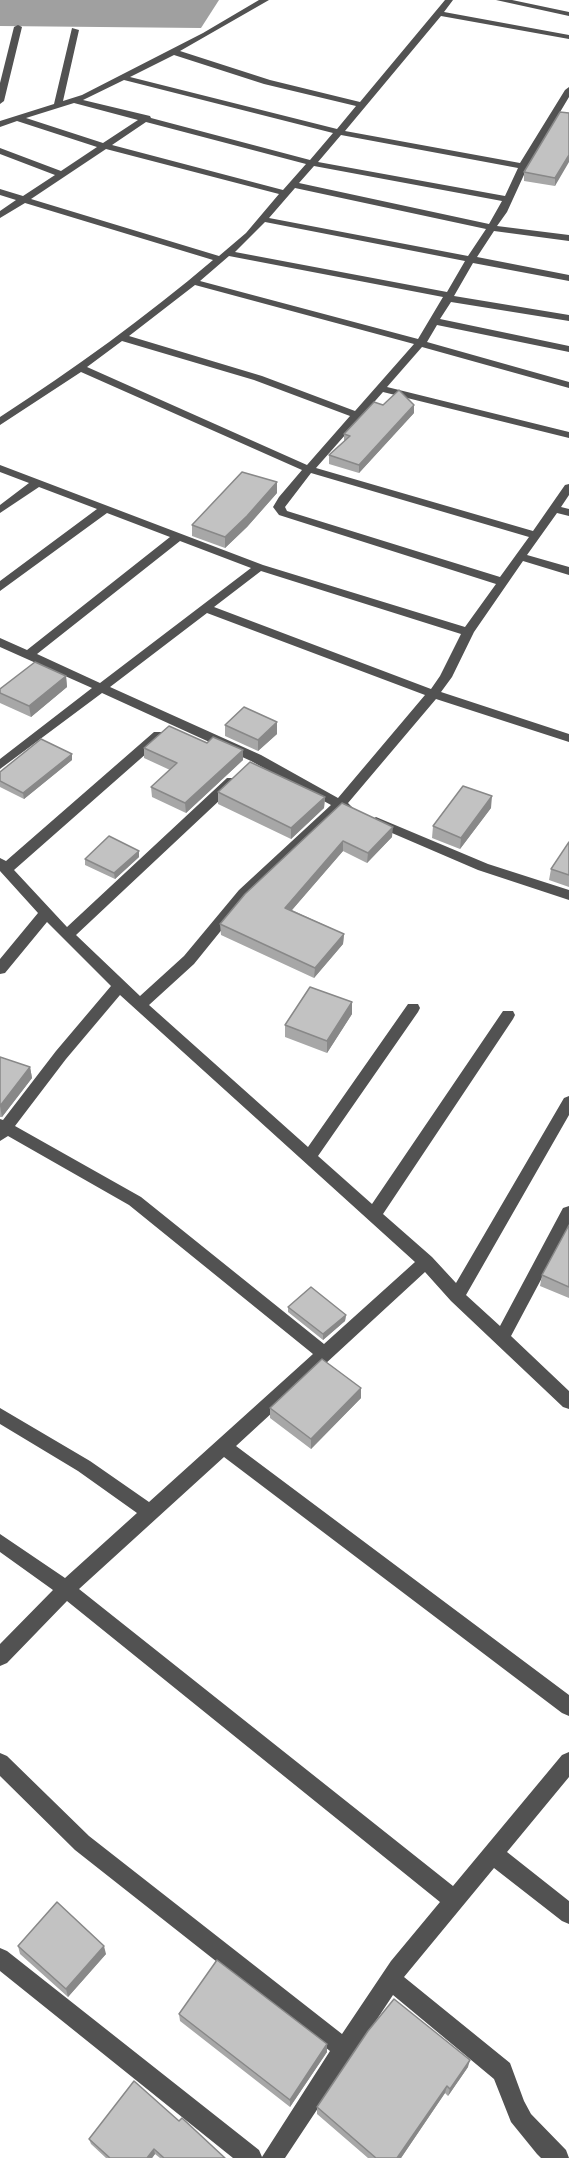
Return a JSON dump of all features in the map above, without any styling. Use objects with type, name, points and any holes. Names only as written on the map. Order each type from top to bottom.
[{"type":"street","points":[[0,124],[75,101],[174,52],[265,0]]},
{"type":"street","points":[[0,422],[80,368],[193,282],[249,234],[393,70],[449,0]]},
{"type":"street","points":[[500,0],[569,14]]},
{"type":"street","points":[[439,13],[569,37]]},
{"type":"street","points":[[0,101],[18,27]]},
{"type":"street","points":[[58,106],[75,30]]},
{"type":"street","points":[[174,52],[267,82],[361,105]]},
{"type":"street","points":[[124,78],[338,132],[523,166]]},
{"type":"street","points":[[503,582],[283,513],[279,507],[283,498],[420,343],[492,228],[523,166],[569,90]]},
{"type":"street","points":[[75,101],[147,118],[311,163],[508,199]]},
{"type":"street","points":[[0,214],[147,118]]},
{"type":"street","points":[[19,119],[104,146],[285,193]]},
{"type":"street","points":[[0,151],[62,174]]},
{"type":"street","points":[[292,184],[492,228],[569,238]]},
{"type":"street","points":[[0,192],[224,256],[569,318]]},
{"type":"street","points":[[262,219],[569,278]]},
{"type":"street","points":[[193,282],[569,385]]},
{"type":"street","points":[[434,321],[569,350]]},
{"type":"street","points":[[121,337],[258,378],[357,415]]},
{"type":"street","points":[[80,368],[308,469],[536,535]]},
{"type":"street","points":[[382,388],[569,435]]},
{"type":"street","points":[[0,468],[259,567],[468,632]]},
{"type":"street","points":[[0,510],[38,482]]},
{"type":"street","points":[[140,1005],[189,960],[244,893],[339,806],[433,694],[446,677],[468,632],[569,487]]},
{"type":"street","points":[[0,587],[106,508]]},
{"type":"street","points":[[554,508],[569,513]]},
{"type":"street","points":[[28,655],[179,536]]},
{"type":"street","points":[[521,557],[569,571]]},
{"type":"street","points":[[0,765],[259,567]]},
{"type":"street","points":[[205,608],[433,694],[569,738]]},
{"type":"street","points":[[0,642],[174,722],[247,766],[483,867],[569,895]]},
{"type":"street","points":[[174,722],[3,866],[68,935],[140,1005],[426,1262],[457,1296],[569,1402]]},
{"type":"street","points":[[68,935],[247,766]]},
{"type":"street","points":[[0,969],[47,912]]},
{"type":"street","points":[[120,985],[2,1129],[135,1201],[325,1354]]},
{"type":"street","points":[[309,1157],[413,1008]]},
{"type":"street","points":[[374,1215],[508,1015]]},
{"type":"street","points":[[457,1296],[569,1102]]},
{"type":"street","points":[[502,1337],[569,1212]]},
{"type":"street","points":[[0,1657],[66,1589],[426,1262]]},
{"type":"street","points":[[0,1415],[84,1466],[151,1513]]},
{"type":"street","points":[[223,1446],[569,1707]]},
{"type":"street","points":[[0,1542],[66,1589],[455,1901]]},
{"type":"street","points":[[272,2158],[343,2048],[391,1980],[569,1762]]},
{"type":"street","points":[[0,1763],[82,1843],[343,2048]]},
{"type":"street","points":[[493,1854],[569,1914]]},
{"type":"street","points":[[0,1958],[251,2158]]},
{"type":"street","points":[[391,1980],[502,2071],[510,2086],[514,2106],[524,2123],[535,2139],[558,2158]]},
{"type":"shaded area","points":[[0,0],[219,0],[201,28],[0,26]]},
{"type":"building","points":[[560,112],[569,113],[569,155],[555,178],[524,172]]},
{"type":"building","points":[[399,390],[414,405],[359,465],[329,455],[350,436],[344,434],[374,402],[383,405]]},
{"type":"building","points":[[242,472],[277,482],[225,537],[192,525]]},
{"type":"building","points":[[35,662],[66,676],[29,706],[0,693],[0,689]]},
{"type":"building","points":[[244,707],[277,722],[258,740],[225,725]]},
{"type":"building","points":[[169,726],[207,743],[213,737],[243,750],[185,803],[151,787],[177,763],[144,748]]},
{"type":"building","points":[[41,739],[72,754],[23,793],[0,781],[0,772]]},
{"type":"building","points":[[250,762],[325,797],[291,828],[218,792]]},
{"type":"building","points":[[463,786],[492,796],[461,838],[433,826]]},
{"type":"building","points":[[342,803],[393,827],[368,853],[343,841],[285,908],[344,934],[315,968],[220,924],[245,894]]},
{"type":"building","points":[[109,836],[139,851],[114,873],[85,859]]},
{"type":"building","points":[[569,842],[569,875],[551,869]]},
{"type":"building","points":[[310,987],[352,1002],[327,1041],[285,1025]]},
{"type":"building","points":[[0,1057],[30,1067],[0,1106]]},
{"type":"building","points":[[569,1225],[569,1287],[542,1275]]},
{"type":"building","points":[[311,1287],[346,1315],[323,1334],[288,1307]]},
{"type":"building","points":[[322,1359],[361,1388],[311,1439],[270,1408]]},
{"type":"building","points":[[57,1902],[104,1946],[66,1989],[18,1946]]},
{"type":"building","points":[[217,1960],[327,2044],[290,2100],[179,2014]]},
{"type":"building","points":[[394,1999],[470,2060],[450,2089],[447,2086],[397,2158],[376,2158],[317,2107],[368,2031]]},
{"type":"building","points":[[134,2081],[179,2121],[182,2118],[225,2158],[164,2158],[154,2149],[147,2158],[110,2158],[89,2139]]}]
